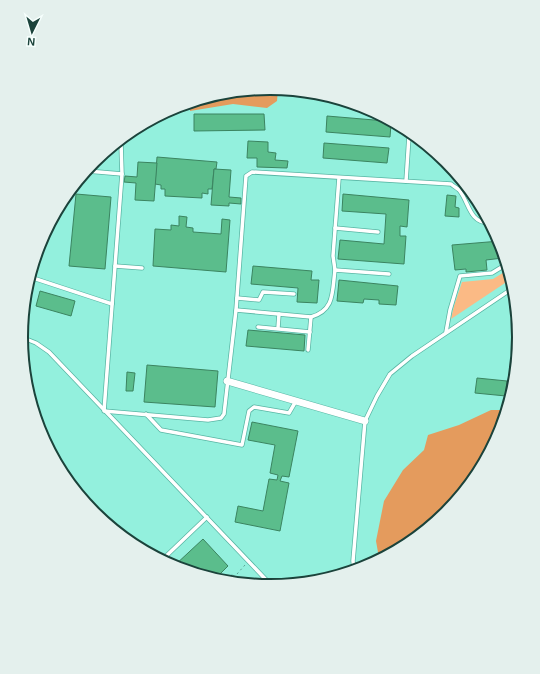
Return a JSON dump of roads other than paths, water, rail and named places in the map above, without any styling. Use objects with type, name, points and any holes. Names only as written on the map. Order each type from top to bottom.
[{"type":"street","points":[[226,381],[365,421]]},
{"type":"lane","points":[[406,181],[409,139]]},
{"type":"lane","points":[[104,411],[122,174],[121,146]]},
{"type":"lane","points":[[104,411],[208,420],[221,418],[226,408],[226,381],[236,310],[246,176],[257,171],[339,178],[451,184],[459,190],[470,213],[484,223]]},
{"type":"lane","points":[[93,172],[122,174]]},
{"type":"lane","points":[[236,310],[311,317],[322,314],[330,304],[335,270],[333,256],[339,178]]},
{"type":"lane","points":[[335,228],[378,232]]},
{"type":"lane","points":[[115,266],[142,268]]},
{"type":"lane","points":[[446,332],[450,310],[460,276],[492,273],[502,267]]},
{"type":"lane","points":[[335,270],[389,274]]},
{"type":"lane","points":[[35,279],[112,304]]},
{"type":"lane","points":[[237,298],[259,300],[263,292],[294,294]]},
{"type":"lane","points":[[353,564],[365,421],[377,396],[390,374],[446,332],[507,292]]},
{"type":"lane","points":[[278,328],[279,314]]},
{"type":"lane","points":[[308,350],[311,317]]},
{"type":"lane","points":[[258,327],[310,332]]},
{"type":"lane","points":[[28,340],[36,343],[49,352],[265,579]]},
{"type":"lane","points":[[146,414],[161,430],[242,445],[249,411],[254,407],[289,413],[296,401]]},
{"type":"lane","points":[[166,556],[207,517]]}]
